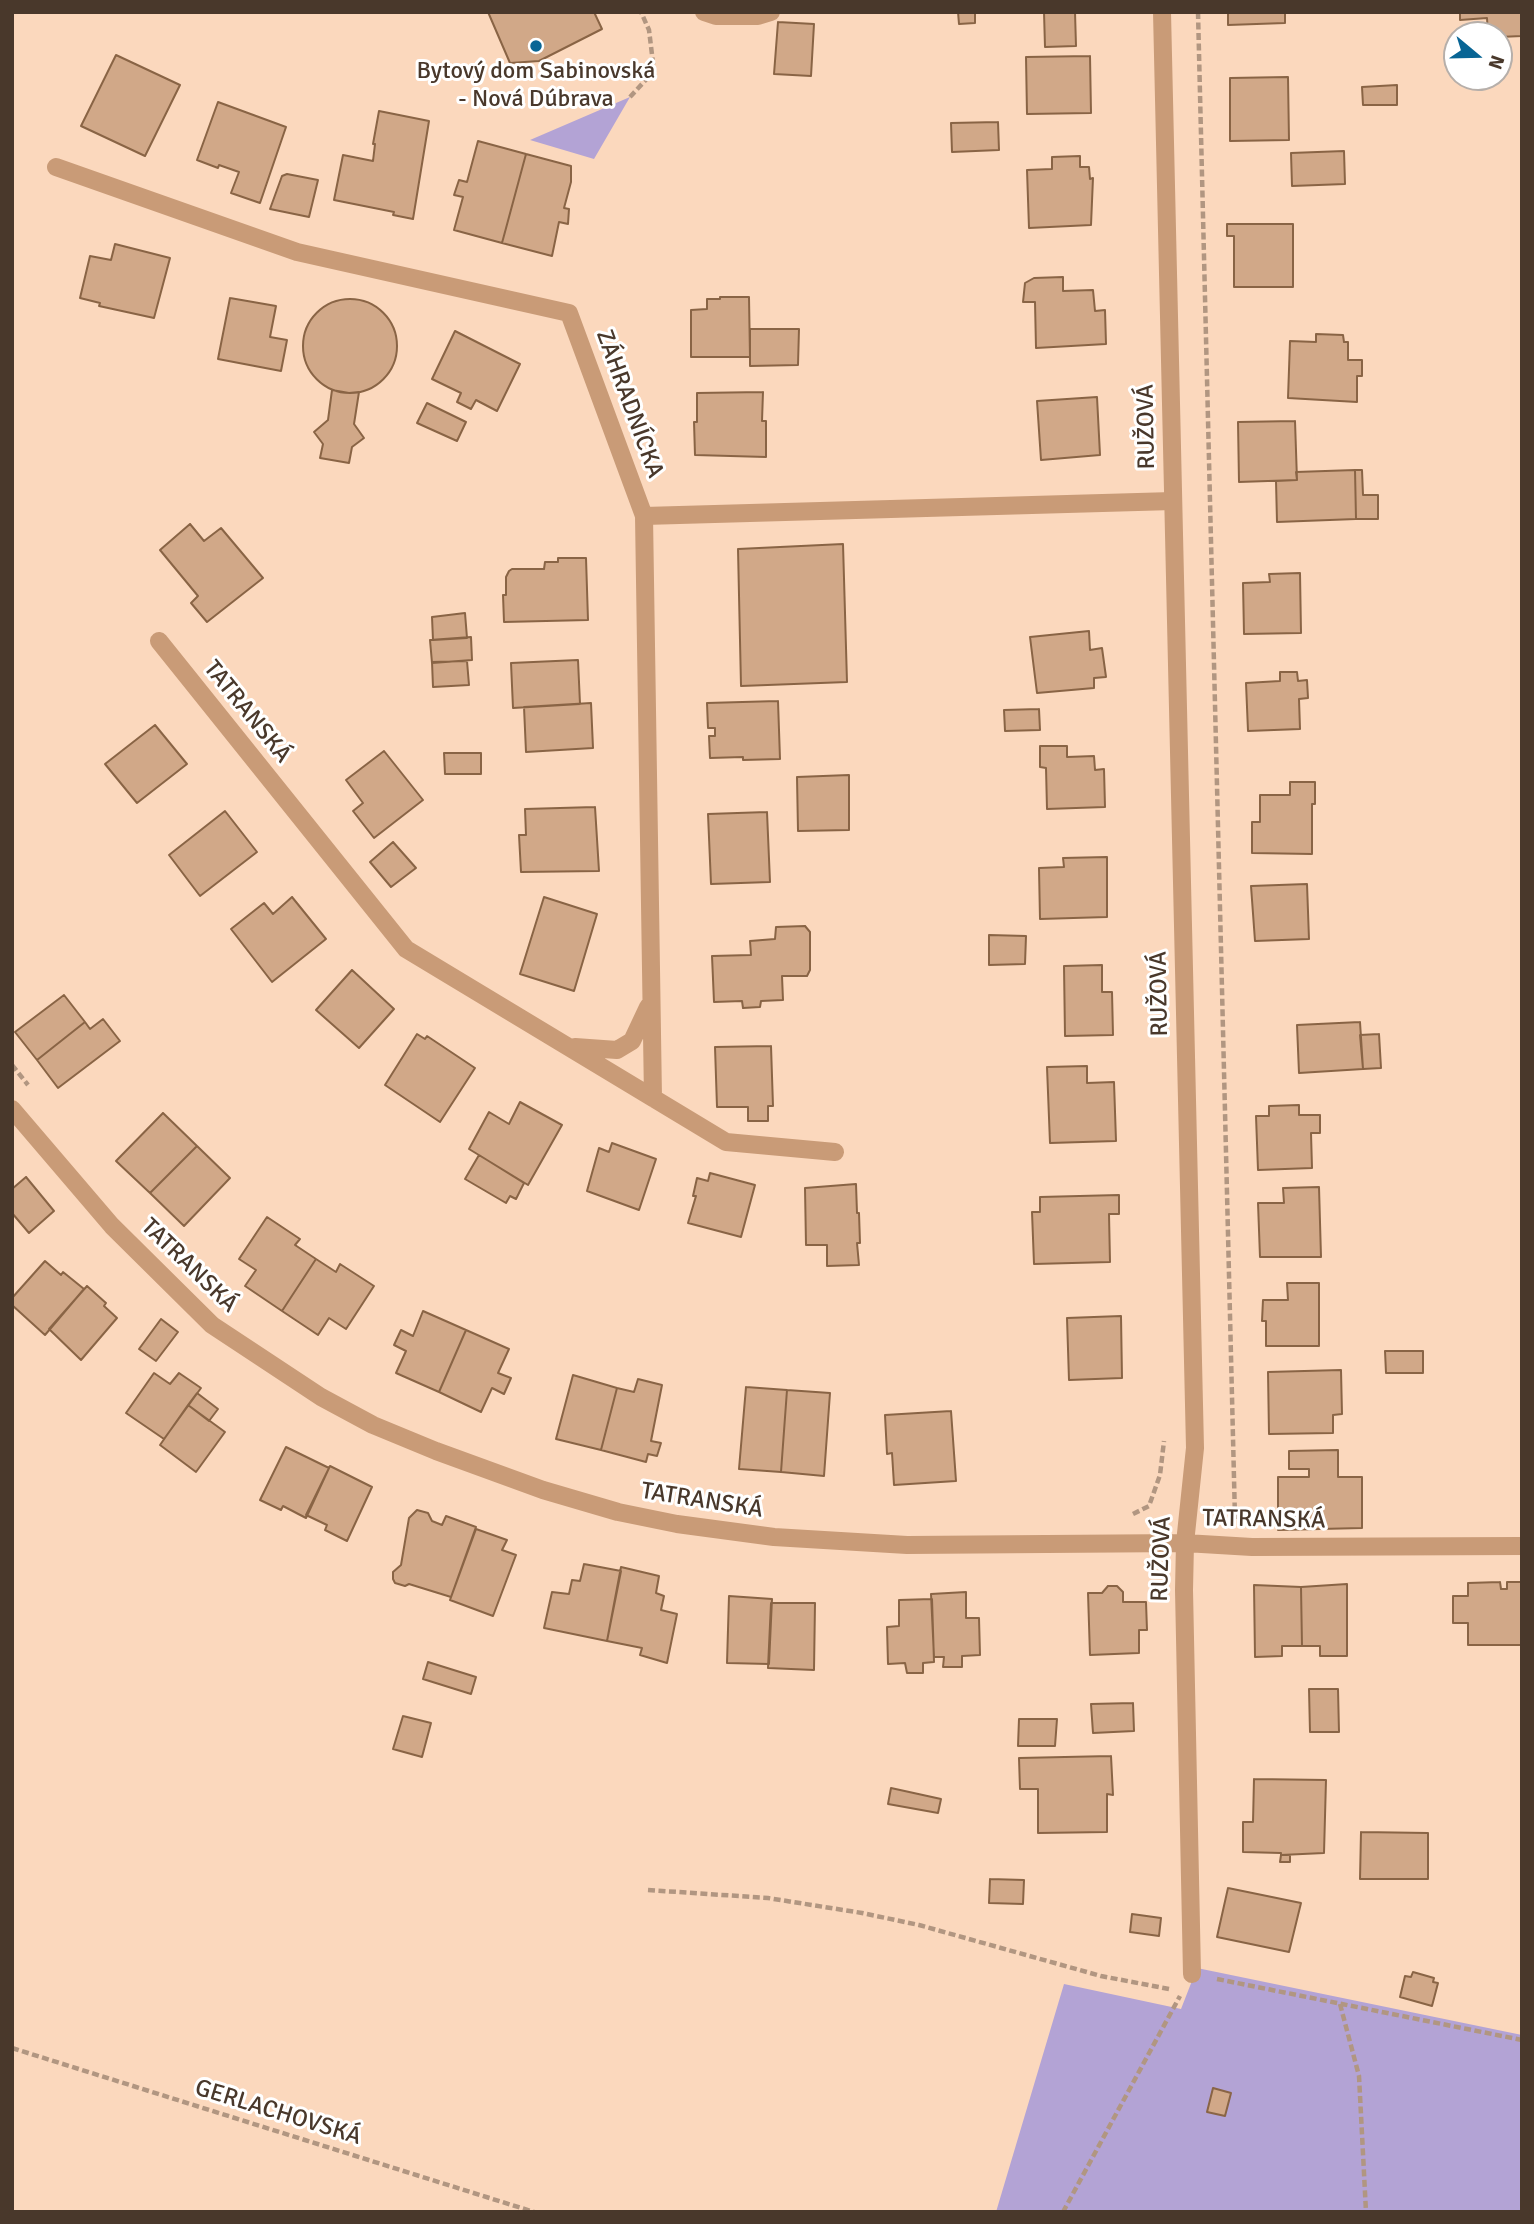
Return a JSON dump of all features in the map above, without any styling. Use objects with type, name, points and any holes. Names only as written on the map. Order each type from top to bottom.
[{"type":"street","points":[[704,12],[716,16],[758,16],[771,12]]},
{"type":"street","name":"RUŽOVÁ","points":[[1162,12],[1195,1448],[1185,1543],[1192,1974]]},
{"type":"street","name":"ZÁHRADNÍCKA","points":[[55,167],[297,251],[569,313],[644,516],[1173,501]]},
{"type":"street","points":[[644,516],[653,1098]]},
{"type":"street","name":"TATRANSKÁ","points":[[159,641],[405,949],[726,1142],[835,1152]]},
{"type":"street","points":[[566,1046],[617,1051],[632,1041],[652,997]]},
{"type":"street","name":"TATRANSKÁ","points":[[12,1109],[112,1226],[212,1325],[321,1397],[373,1425],[543,1490],[618,1513],[774,1537],[907,1545],[1185,1543],[1236,1546],[1522,1546]]},
{"type":"path","points":[[630,97],[654,71],[649,30],[641,12]]},
{"type":"path","points":[[1198,12],[1236,1546]]},
{"type":"path","points":[[12,1065],[29,1086]]},
{"type":"path","points":[[1124,1518],[1149,1506],[1160,1475],[1164,1433]]},
{"type":"path","points":[[648,1890],[768,1898],[862,1913],[919,1925],[1101,1976],[1174,1990],[1192,1974]]},
{"type":"path","points":[[1192,1974],[1522,2040]]},
{"type":"path","points":[[1063,2212],[1192,1974]]},
{"type":"path","points":[[1339,2004],[1359,2076],[1366,2212]]},
{"type":"path","name":"GERLACHOVSKÁ","points":[[12,2048],[534,2212]]},
{"type":"shaded area","points":[[630,97],[594,159],[530,140]]},
{"type":"shaded area","points":[[1197,1968],[1522,2035],[1522,2212],[996,2212],[1064,1984],[1181,2009]]},
{"type":"building","name":"Bytový dom Sabinovská - Nová Dúbrava","points":[[488,12],[594,12],[602,29],[539,61],[510,63]]},
{"type":"building","points":[[958,12],[975,12],[975,23],[959,24]]},
{"type":"building","points":[[1044,12],[1075,12],[1076,46],[1045,47]]},
{"type":"building","points":[[1228,12],[1285,12],[1285,23],[1228,25]]},
{"type":"building","points":[[1460,12],[1522,12],[1522,36],[1513,36],[1513,21],[1487,21],[1487,18],[1460,20]]},
{"type":"building","points":[[778,22],[814,24],[811,76],[774,74]]},
{"type":"building","points":[[116,55],[180,85],[145,156],[81,126]]},
{"type":"building","points":[[1090,56],[1091,113],[1027,114],[1026,57]]},
{"type":"building","points":[[1288,77],[1289,140],[1230,141],[1230,78]]},
{"type":"building","points":[[1397,85],[1397,105],[1363,105],[1362,87]]},
{"type":"building","points":[[218,102],[286,127],[260,203],[231,193],[239,172],[197,160]]},
{"type":"building","points":[[379,111],[429,121],[413,219],[393,215],[394,212],[334,200],[343,155],[373,161]]},
{"type":"building","points":[[998,122],[999,150],[952,152],[951,123]]},
{"type":"building","points":[[478,141],[526,154],[502,243],[454,230],[463,197],[454,195],[459,180],[467,182]]},
{"type":"building","points":[[1344,151],[1345,184],[1292,186],[1291,153]]},
{"type":"building","points":[[526,154],[571,166],[571,182],[564,208],[569,209],[568,224],[559,222],[552,256],[502,243]]},
{"type":"building","points":[[1080,156],[1080,167],[1089,167],[1090,179],[1093,178],[1091,225],[1029,228],[1027,170],[1052,169],[1052,157]]},
{"type":"building","points":[[287,174],[318,180],[309,217],[270,209],[282,176]]},
{"type":"building","points":[[1227,224],[1293,224],[1293,287],[1234,287],[1234,236],[1227,236]]},
{"type":"building","points":[[115,244],[170,258],[154,318],[99,306],[100,303],[80,298],[90,256],[111,260]]},
{"type":"building","points":[[1063,277],[1063,291],[1093,290],[1095,311],[1105,310],[1106,344],[1036,348],[1035,302],[1023,302],[1025,283],[1034,278]]},
{"type":"building","points":[[749,297],[750,357],[691,357],[691,310],[707,309],[707,299]]},
{"type":"building","points":[[230,298],[276,306],[270,337],[287,340],[281,371],[218,359]]},
{"type":"building","points":[[350,299],[368,303],[383,313],[393,328],[397,346],[393,364],[383,379],[368,389],[350,393],[332,389],[317,379],[307,364],[303,346],[307,328],[317,313],[332,303]]},
{"type":"building","points":[[750,329],[799,329],[798,365],[750,366]]},
{"type":"building","points":[[455,331],[520,364],[497,411],[476,400],[471,409],[457,402],[461,393],[432,379]]},
{"type":"building","points":[[1316,334],[1343,335],[1344,342],[1348,342],[1348,360],[1362,360],[1362,376],[1357,376],[1357,402],[1288,398],[1290,341],[1316,342]]},
{"type":"building","points":[[332,390],[359,392],[354,424],[364,438],[352,447],[349,463],[320,458],[323,444],[314,432],[328,420]]},
{"type":"building","points":[[763,392],[762,421],[766,421],[766,457],[695,455],[697,393]]},
{"type":"building","points":[[1097,397],[1100,455],[1041,460],[1037,401]]},
{"type":"building","points":[[427,403],[466,422],[457,441],[417,423]]},
{"type":"building","points":[[1295,421],[1297,480],[1239,482],[1238,422]]},
{"type":"building","points":[[1355,470],[1362,470],[1363,495],[1378,495],[1378,519],[1356,519]]},
{"type":"building","points":[[1355,470],[1356,519],[1277,522],[1276,481],[1297,480],[1296,472]]},
{"type":"building","points":[[190,524],[204,541],[221,528],[263,578],[207,622],[191,603],[198,596],[160,550]]},
{"type":"building","points":[[843,544],[847,682],[741,686],[738,549]]},
{"type":"building","points":[[558,558],[586,558],[588,620],[504,622],[503,595],[506,595],[506,577],[509,571],[544,569],[545,562],[558,562]]},
{"type":"building","points":[[1300,573],[1301,633],[1244,634],[1243,583],[1270,582],[1269,574]]},
{"type":"building","points":[[465,613],[467,638],[433,640],[432,617]]},
{"type":"building","points":[[1089,631],[1090,650],[1102,648],[1106,677],[1094,678],[1094,688],[1037,693],[1030,637]]},
{"type":"building","points":[[471,637],[472,660],[432,663],[430,640]]},
{"type":"building","points":[[578,660],[580,704],[513,708],[511,663]]},
{"type":"building","points":[[467,661],[469,685],[433,687],[432,662]]},
{"type":"building","points":[[1280,672],[1297,672],[1298,681],[1307,680],[1308,698],[1299,699],[1300,729],[1248,731],[1246,683],[1280,681]]},
{"type":"building","points":[[778,701],[780,759],[710,758],[709,736],[715,736],[715,728],[708,728],[707,703]]},
{"type":"building","points":[[591,703],[593,748],[526,752],[524,707]]},
{"type":"building","points":[[1039,709],[1040,730],[1005,731],[1004,710]]},
{"type":"building","points":[[155,725],[187,764],[137,803],[105,764]]},
{"type":"building","points":[[1040,746],[1067,746],[1067,757],[1094,756],[1095,770],[1104,769],[1105,807],[1047,809],[1046,768],[1040,767]]},
{"type":"building","points":[[384,751],[423,800],[374,838],[353,811],[363,803],[346,780]]},
{"type":"building","points":[[444,753],[481,753],[481,774],[445,774]]},
{"type":"building","points":[[849,775],[849,830],[798,831],[797,777]]},
{"type":"building","points":[[1290,782],[1315,782],[1312,854],[1252,853],[1252,822],[1260,822],[1260,795],[1290,795]]},
{"type":"building","points":[[595,807],[599,871],[521,872],[519,835],[526,835],[525,809]]},
{"type":"building","points":[[225,811],[257,852],[200,896],[169,855]]},
{"type":"building","points":[[767,812],[770,882],[711,884],[708,814]]},
{"type":"building","points":[[393,842],[416,868],[391,887],[370,862]]},
{"type":"building","points":[[1107,857],[1107,917],[1040,919],[1039,868],[1064,867],[1063,858]]},
{"type":"building","points":[[1307,884],[1309,939],[1255,941],[1251,886]]},
{"type":"building","points":[[292,897],[326,939],[272,982],[231,929],[264,903],[273,914]]},
{"type":"building","points":[[544,897],[597,914],[574,991],[520,974]]},
{"type":"building","points":[[805,926],[810,932],[810,970],[807,976],[782,976],[783,1000],[761,1001],[760,1007],[743,1008],[742,1001],[714,1002],[712,956],[751,955],[750,941],[775,939],[776,927]]},
{"type":"building","points":[[989,935],[1026,936],[1025,964],[989,965]]},
{"type":"building","points":[[1102,965],[1102,992],[1112,992],[1113,1035],[1065,1036],[1064,966]]},
{"type":"building","points":[[352,970],[394,1009],[359,1048],[316,1010]]},
{"type":"building","points":[[64,995],[85,1022],[37,1060],[15,1032]]},
{"type":"building","points":[[103,1019],[120,1041],[58,1088],[37,1060],[85,1022],[90,1029]]},
{"type":"building","points":[[1360,1022],[1363,1069],[1299,1073],[1297,1025]]},
{"type":"building","points":[[417,1034],[425,1039],[427,1036],[475,1068],[440,1122],[385,1085]]},
{"type":"building","points":[[1379,1034],[1381,1068],[1363,1069],[1360,1035]]},
{"type":"building","points":[[771,1046],[773,1106],[768,1106],[768,1121],[748,1121],[748,1107],[717,1107],[715,1047]]},
{"type":"building","points":[[1087,1066],[1087,1083],[1114,1082],[1116,1141],[1050,1143],[1047,1067]]},
{"type":"building","points":[[520,1102],[562,1125],[528,1185],[469,1149],[489,1112],[509,1124]]},
{"type":"building","points":[[1299,1105],[1299,1115],[1320,1115],[1320,1133],[1311,1133],[1312,1168],[1258,1170],[1256,1116],[1269,1116],[1269,1106]]},
{"type":"building","points":[[163,1113],[197,1146],[150,1193],[116,1161]]},
{"type":"building","points":[[612,1143],[656,1159],[639,1210],[587,1191],[599,1148],[609,1152]]},
{"type":"building","points":[[197,1146],[230,1178],[184,1226],[150,1193]]},
{"type":"building","points":[[479,1155],[524,1183],[516,1199],[510,1196],[506,1203],[465,1179]]},
{"type":"building","points":[[710,1173],[755,1185],[741,1237],[688,1223],[696,1196],[693,1196],[697,1178],[708,1181]]},
{"type":"building","points":[[26,1177],[54,1211],[29,1233],[12,1213],[12,1189]]},
{"type":"building","points":[[856,1184],[859,1265],[827,1266],[827,1245],[806,1245],[805,1188]]},
{"type":"building","points":[[1319,1187],[1321,1257],[1260,1257],[1258,1203],[1284,1203],[1283,1188]]},
{"type":"building","points":[[1119,1195],[1119,1214],[1109,1214],[1110,1262],[1034,1264],[1032,1212],[1040,1212],[1040,1197]]},
{"type":"building","points":[[267,1217],[300,1239],[295,1245],[316,1259],[282,1311],[245,1286],[256,1270],[239,1259]]},
{"type":"building","points":[[316,1259],[336,1272],[340,1264],[374,1286],[346,1329],[329,1318],[318,1335],[282,1311]]},
{"type":"building","points":[[45,1261],[84,1289],[45,1335],[12,1305],[12,1298]]},
{"type":"building","points":[[1287,1283],[1319,1283],[1319,1346],[1266,1346],[1266,1321],[1262,1321],[1263,1300],[1288,1300]]},
{"type":"building","points":[[87,1286],[106,1303],[104,1306],[117,1318],[81,1360],[49,1329]]},
{"type":"building","points":[[423,1311],[466,1330],[439,1392],[396,1373],[406,1351],[394,1345],[401,1330],[413,1336]]},
{"type":"building","points":[[1121,1316],[1122,1378],[1069,1380],[1067,1318]]},
{"type":"building","points":[[161,1319],[178,1332],[156,1361],[139,1349]]},
{"type":"building","points":[[466,1330],[509,1349],[498,1373],[511,1378],[504,1394],[492,1388],[481,1412],[439,1392]]},
{"type":"building","points":[[1385,1351],[1423,1351],[1423,1373],[1386,1373]]},
{"type":"building","points":[[1341,1370],[1342,1414],[1333,1415],[1333,1433],[1269,1434],[1268,1372]]},
{"type":"building","points":[[154,1373],[170,1384],[179,1373],[201,1388],[164,1439],[126,1413]]},
{"type":"building","points":[[573,1375],[617,1388],[601,1450],[556,1439]]},
{"type":"building","points":[[638,1379],[662,1385],[651,1441],[661,1443],[657,1456],[648,1454],[646,1462],[601,1450],[617,1388],[634,1392]]},
{"type":"building","points":[[746,1387],[787,1390],[781,1472],[739,1469]]},
{"type":"building","points":[[787,1390],[830,1393],[824,1476],[781,1472]]},
{"type":"building","points":[[197,1393],[218,1409],[209,1421],[188,1405]]},
{"type":"building","points":[[188,1405],[225,1432],[196,1472],[160,1445]]},
{"type":"building","points":[[951,1411],[956,1481],[894,1485],[892,1453],[887,1454],[885,1415]]},
{"type":"building","points":[[286,1447],[329,1468],[306,1518],[283,1506],[281,1510],[260,1500]]},
{"type":"building","points":[[1338,1450],[1338,1477],[1362,1477],[1362,1528],[1278,1530],[1278,1477],[1309,1477],[1309,1469],[1289,1469],[1289,1451]]},
{"type":"building","points":[[330,1466],[372,1487],[347,1541],[325,1530],[327,1525],[306,1515]]},
{"type":"building","points":[[417,1510],[428,1513],[432,1521],[442,1525],[446,1516],[476,1527],[451,1597],[409,1584],[405,1586],[395,1583],[393,1579],[393,1572],[401,1565],[409,1518]]},
{"type":"building","points":[[476,1529],[507,1540],[502,1550],[516,1555],[493,1616],[450,1600]]},
{"type":"building","points":[[584,1564],[621,1571],[607,1641],[544,1628],[552,1592],[569,1594],[572,1580],[580,1581]]},
{"type":"building","points":[[621,1567],[659,1576],[656,1593],[664,1596],[661,1610],[677,1614],[667,1663],[640,1655],[642,1648],[607,1641]]},
{"type":"building","points":[[1500,1582],[1501,1589],[1507,1589],[1507,1582],[1522,1582],[1522,1645],[1468,1645],[1468,1623],[1453,1623],[1453,1596],[1468,1596],[1468,1583]]},
{"type":"building","points":[[1347,1584],[1347,1656],[1320,1656],[1320,1646],[1302,1646],[1301,1587]]},
{"type":"building","points":[[1254,1585],[1301,1587],[1302,1646],[1282,1646],[1282,1656],[1255,1657]]},
{"type":"building","points":[[1108,1586],[1117,1586],[1123,1592],[1123,1602],[1146,1602],[1147,1630],[1139,1630],[1139,1653],[1090,1655],[1088,1593],[1102,1593]]},
{"type":"building","points":[[966,1592],[966,1618],[979,1618],[980,1655],[962,1656],[962,1667],[943,1667],[944,1657],[934,1657],[931,1594]]},
{"type":"building","points":[[729,1596],[772,1599],[769,1664],[727,1663]]},
{"type":"building","points":[[932,1599],[934,1662],[923,1663],[923,1673],[907,1673],[905,1663],[888,1664],[887,1627],[899,1626],[899,1600]]},
{"type":"building","points":[[771,1603],[815,1603],[814,1670],[768,1668]]},
{"type":"building","points":[[428,1662],[476,1677],[471,1694],[423,1679]]},
{"type":"building","points":[[1309,1689],[1338,1689],[1339,1732],[1310,1732]]},
{"type":"building","points":[[1133,1703],[1134,1731],[1093,1733],[1091,1704]]},
{"type":"building","points":[[403,1716],[431,1723],[422,1757],[393,1749]]},
{"type":"building","points":[[1019,1719],[1057,1719],[1055,1746],[1018,1746]]},
{"type":"building","points":[[1111,1756],[1113,1795],[1107,1794],[1107,1832],[1038,1833],[1038,1789],[1020,1789],[1019,1758]]},
{"type":"building","points":[[1254,1779],[1326,1780],[1324,1853],[1281,1855],[1243,1852],[1243,1822],[1253,1822]]},
{"type":"building","points":[[891,1788],[941,1799],[938,1813],[888,1804]]},
{"type":"building","points":[[1361,1832],[1428,1833],[1428,1879],[1360,1879]]},
{"type":"building","points":[[1281,1855],[1290,1855],[1290,1862],[1280,1862]]},
{"type":"building","points":[[990,1879],[1024,1880],[1023,1904],[989,1903]]},
{"type":"building","points":[[1228,1888],[1301,1903],[1289,1952],[1217,1937]]},
{"type":"building","points":[[1132,1914],[1161,1918],[1159,1936],[1130,1932]]},
{"type":"building","points":[[1413,1972],[1434,1978],[1433,1982],[1438,1983],[1432,2006],[1400,1997],[1405,1976],[1411,1977]]},
{"type":"building","points":[[1213,2088],[1231,2093],[1225,2116],[1207,2112]]},
{"type":"place","name":"Bytový dom Sabinovská - Nová Dúbrava","points":[[536,46]]}]
